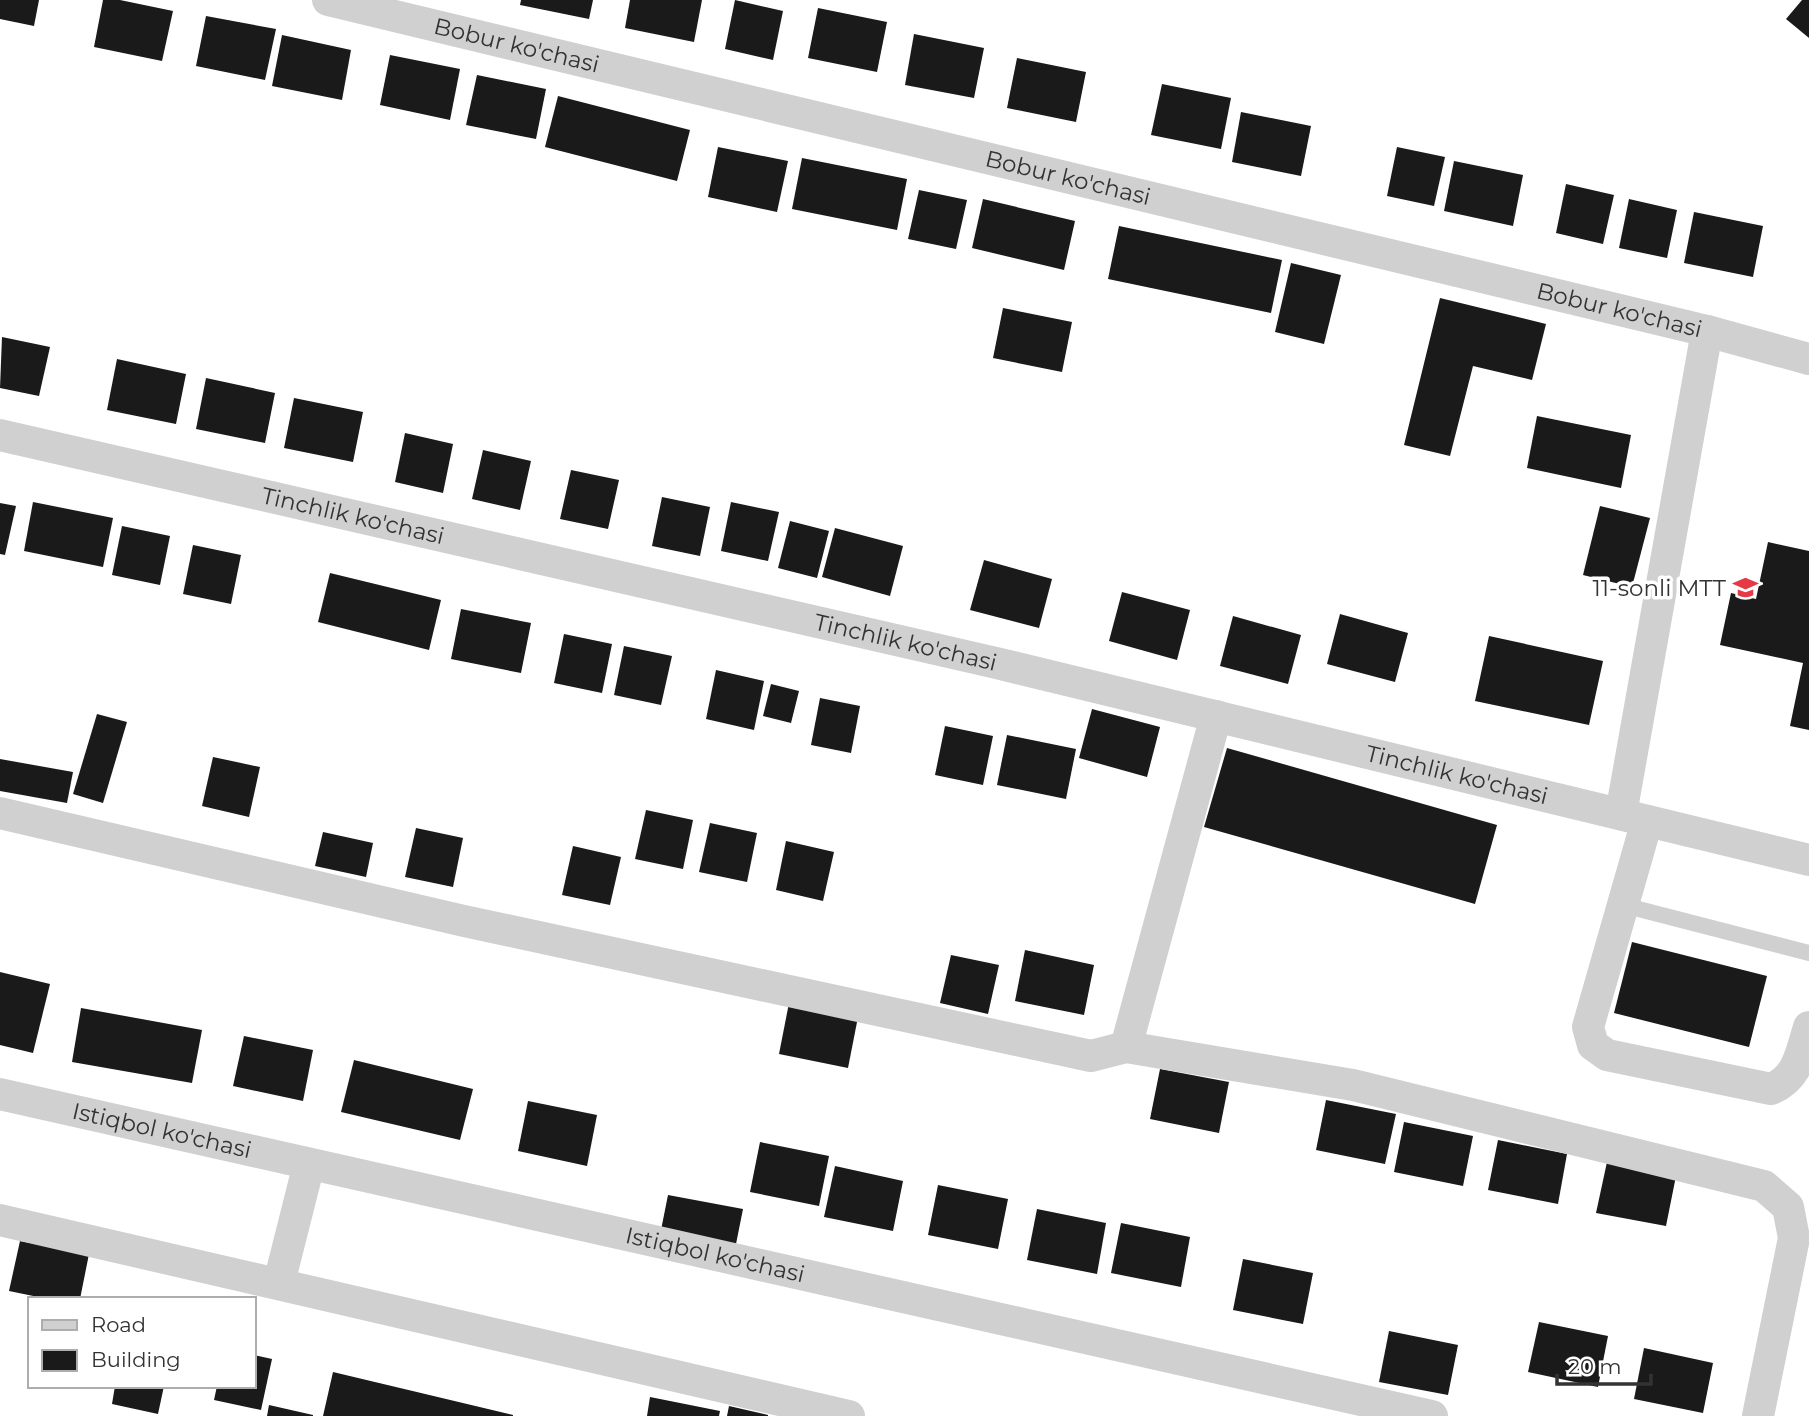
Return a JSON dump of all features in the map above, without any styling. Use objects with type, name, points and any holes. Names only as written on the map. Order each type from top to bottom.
[{"type":"street","name":"Bobur ko'chasi","points":[[328,0],[1707,331],[1809,359]]},
{"type":"street","points":[[1707,331],[1623,905],[1588,1027],[1593,1045],[1606,1055],[1771,1089],[1786,1083],[1796,1069],[1809,1027]]},
{"type":"street","name":"Tinchlik ko'chasi","points":[[0,435],[992,662],[1809,860]]},
{"type":"street","points":[[1126,1047],[1216,716]]},
{"type":"street","points":[[0,813],[464,921],[1091,1056],[1126,1047],[1353,1085],[1764,1186],[1788,1207],[1794,1238],[1758,1416]]},
{"type":"street","name":"Istiqbol ko'chasi","points":[[0,1094],[1432,1416]]},
{"type":"street","points":[[279,1283],[310,1164]]},
{"type":"street","points":[[0,1220],[849,1416]]},
{"type":"lane","points":[[1623,905],[1809,953]]},
{"type":"building","points":[[0,0],[39,0],[34,26],[0,19]]},
{"type":"building","points":[[103,0],[120,0],[173,11],[162,61],[94,47]]},
{"type":"building","points":[[521,0],[593,0],[589,19],[520,5]]},
{"type":"building","points":[[630,0],[702,0],[694,42],[625,28]]},
{"type":"building","points":[[735,0],[783,11],[773,60],[725,49]]},
{"type":"building","points":[[1802,0],[1809,0],[1809,38],[1786,19]]},
{"type":"building","points":[[818,8],[887,22],[877,72],[808,58]]},
{"type":"building","points":[[206,16],[276,29],[265,80],[196,66]]},
{"type":"building","points":[[914,34],[984,48],[974,98],[905,85]]},
{"type":"building","points":[[282,35],[351,50],[342,100],[272,86]]},
{"type":"building","points":[[390,55],[460,69],[450,120],[380,105]]},
{"type":"building","points":[[1017,58],[1086,72],[1076,122],[1007,108]]},
{"type":"building","points":[[477,75],[546,89],[536,139],[466,125]]},
{"type":"building","points":[[1162,84],[1231,98],[1221,149],[1151,135]]},
{"type":"building","points":[[558,96],[690,130],[677,181],[545,147]]},
{"type":"building","points":[[1241,112],[1311,126],[1301,176],[1232,162]]},
{"type":"building","points":[[718,147],[788,161],[777,212],[708,197]]},
{"type":"building","points":[[1397,147],[1445,157],[1434,206],[1387,196]]},
{"type":"building","points":[[802,158],[907,179],[897,230],[792,209]]},
{"type":"building","points":[[1454,161],[1523,175],[1513,226],[1444,211]]},
{"type":"building","points":[[1566,184],[1614,195],[1603,244],[1556,233]]},
{"type":"building","points":[[919,190],[967,200],[956,249],[908,239]]},
{"type":"building","points":[[983,199],[1075,221],[1064,270],[972,248]]},
{"type":"building","points":[[1629,199],[1677,210],[1667,258],[1619,248]]},
{"type":"building","points":[[1694,212],[1763,226],[1753,277],[1684,263]]},
{"type":"building","points":[[1119,226],[1282,260],[1271,313],[1108,279]]},
{"type":"building","points":[[1291,263],[1341,275],[1324,344],[1275,332]]},
{"type":"building","points":[[1440,298],[1546,324],[1532,380],[1473,366],[1450,456],[1404,445]]},
{"type":"building","points":[[1003,308],[1072,322],[1062,372],[993,358]]},
{"type":"building","points":[[2,337],[50,347],[39,396],[0,388]]},
{"type":"building","points":[[117,359],[186,374],[176,424],[107,410]]},
{"type":"building","points":[[206,378],[275,393],[265,443],[196,429]]},
{"type":"building","points":[[294,398],[363,412],[353,462],[284,448]]},
{"type":"building","points":[[1537,416],[1631,435],[1621,488],[1527,468]]},
{"type":"building","points":[[405,433],[453,444],[443,493],[395,482]]},
{"type":"building","points":[[483,450],[531,461],[520,510],[472,499]]},
{"type":"building","points":[[571,470],[619,480],[608,529],[560,519]]},
{"type":"building","points":[[662,497],[710,507],[700,556],[652,546]]},
{"type":"building","points":[[33,502],[113,518],[103,567],[24,551]]},
{"type":"building","points":[[731,502],[779,512],[768,561],[721,551]]},
{"type":"building","points":[[0,503],[16,506],[5,555],[0,554]]},
{"type":"building","points":[[1600,506],[1650,518],[1632,587],[1583,575]]},
{"type":"building","points":[[790,521],[829,531],[817,578],[778,568]]},
{"type":"building","points":[[122,526],[170,536],[160,585],[112,575]]},
{"type":"building","points":[[835,528],[903,546],[890,596],[822,577]]},
{"type":"building","points":[[1768,542],[1809,551],[1809,730],[1790,726],[1803,663],[1720,645],[1731,593],[1756,599]]},
{"type":"building","points":[[193,545],[241,555],[231,604],[183,594]]},
{"type":"building","points":[[984,560],[1052,579],[1039,628],[970,610]]},
{"type":"building","points":[[330,573],[441,600],[429,650],[318,622]]},
{"type":"building","points":[[1122,592],[1190,610],[1177,660],[1109,641]]},
{"type":"building","points":[[461,609],[531,623],[521,673],[451,659]]},
{"type":"building","points":[[1340,614],[1408,633],[1395,682],[1327,664]]},
{"type":"building","points":[[1233,616],[1301,635],[1288,684],[1220,666]]},
{"type":"building","points":[[564,634],[612,644],[602,693],[554,683]]},
{"type":"building","points":[[1489,636],[1603,661],[1589,725],[1475,701]]},
{"type":"building","points":[[624,646],[672,656],[661,705],[614,695]]},
{"type":"building","points":[[716,670],[764,681],[754,730],[706,719]]},
{"type":"building","points":[[771,684],[799,691],[791,723],[763,716]]},
{"type":"building","points":[[820,698],[860,706],[851,753],[811,745]]},
{"type":"building","points":[[1092,709],[1160,727],[1147,777],[1079,758]]},
{"type":"building","points":[[97,714],[127,722],[103,803],[73,794]]},
{"type":"building","points":[[945,726],[993,736],[983,785],[935,775]]},
{"type":"building","points":[[1007,735],[1076,749],[1066,799],[997,785]]},
{"type":"building","points":[[1227,748],[1497,825],[1475,904],[1204,827]]},
{"type":"building","points":[[213,757],[260,767],[249,817],[202,806]]},
{"type":"building","points":[[0,759],[73,772],[67,803],[0,791]]},
{"type":"building","points":[[646,810],[693,820],[683,869],[635,859]]},
{"type":"building","points":[[710,823],[757,833],[747,882],[699,872]]},
{"type":"building","points":[[416,828],[463,838],[453,887],[405,877]]},
{"type":"building","points":[[323,832],[373,843],[366,877],[315,866]]},
{"type":"building","points":[[786,841],[834,852],[823,901],[776,890]]},
{"type":"building","points":[[573,846],[621,857],[610,905],[562,895]]},
{"type":"building","points":[[1632,942],[1767,976],[1749,1047],[1614,1013]]},
{"type":"building","points":[[1025,950],[1094,965],[1084,1015],[1015,1001]]},
{"type":"building","points":[[951,955],[999,965],[988,1014],[940,1003]]},
{"type":"building","points":[[0,972],[50,984],[33,1053],[0,1045]]},
{"type":"building","points":[[789,1003],[858,1017],[848,1068],[779,1054]]},
{"type":"building","points":[[81,1008],[202,1030],[192,1083],[72,1062]]},
{"type":"building","points":[[244,1036],[313,1050],[303,1101],[233,1086]]},
{"type":"building","points":[[354,1060],[473,1089],[460,1140],[341,1112]]},
{"type":"building","points":[[1160,1069],[1229,1082],[1219,1133],[1150,1119]]},
{"type":"building","points":[[1326,1100],[1396,1114],[1385,1164],[1316,1150]]},
{"type":"building","points":[[528,1101],[597,1115],[587,1166],[518,1151]]},
{"type":"building","points":[[1404,1122],[1473,1136],[1463,1186],[1394,1172]]},
{"type":"building","points":[[1498,1140],[1567,1154],[1558,1204],[1488,1190]]},
{"type":"building","points":[[760,1142],[829,1156],[819,1206],[750,1192]]},
{"type":"building","points":[[1607,1162],[1676,1176],[1666,1226],[1596,1213]]},
{"type":"building","points":[[835,1166],[903,1181],[893,1231],[824,1217]]},
{"type":"building","points":[[938,1185],[1008,1199],[998,1249],[928,1235]]},
{"type":"building","points":[[668,1195],[743,1209],[736,1244],[661,1230]]},
{"type":"building","points":[[1037,1209],[1106,1223],[1097,1274],[1027,1260]]},
{"type":"building","points":[[1121,1223],[1190,1237],[1181,1287],[1111,1273]]},
{"type":"building","points":[[20,1241],[89,1254],[80,1297],[38,1297],[9,1291]]},
{"type":"building","points":[[1243,1259],[1313,1273],[1303,1324],[1233,1310]]},
{"type":"building","points":[[1539,1322],[1608,1336],[1598,1387],[1528,1372]]},
{"type":"building","points":[[1389,1331],[1458,1345],[1448,1395],[1379,1382]]},
{"type":"building","points":[[1644,1348],[1713,1363],[1703,1413],[1634,1399]]},
{"type":"building","points":[[256,1355],[272,1359],[261,1410],[214,1400],[217,1388],[256,1388]]},
{"type":"building","points":[[333,1372],[513,1415],[513,1416],[323,1416]]},
{"type":"building","points":[[115,1388],[164,1388],[158,1414],[112,1404]]},
{"type":"building","points":[[650,1397],[720,1411],[719,1416],[647,1416]]},
{"type":"building","points":[[269,1405],[313,1415],[313,1416],[267,1416]]},
{"type":"building","points":[[729,1406],[768,1415],[768,1416],[727,1416]]},
{"type":"place","name":"11-sonli MTT","points":[[1746,588]]}]
